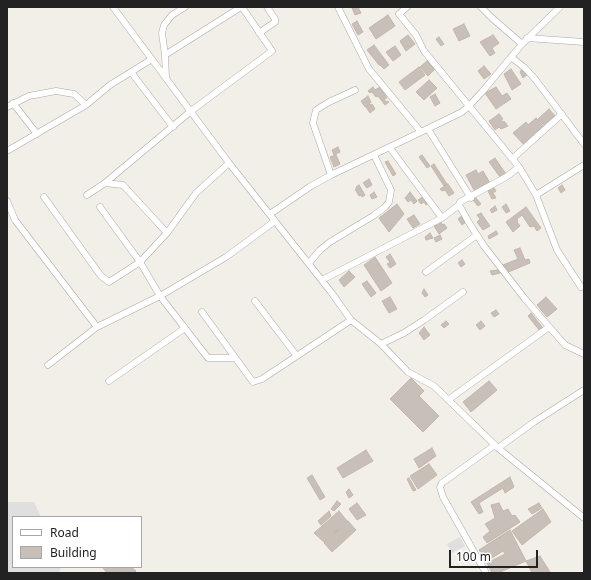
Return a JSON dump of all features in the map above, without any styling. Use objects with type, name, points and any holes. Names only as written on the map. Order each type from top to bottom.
[{"type":"street","points":[[113,7],[229,163],[309,263],[351,320],[381,344],[408,372],[434,386],[496,446],[584,518]]},
{"type":"street","points":[[166,78],[162,33],[164,25],[172,15],[185,7]]},
{"type":"street","points":[[87,195],[105,183],[191,111],[272,51],[241,7],[165,55]]},
{"type":"street","points":[[259,33],[275,22],[275,19],[267,7]]},
{"type":"street","points":[[338,7],[369,69],[421,132]]},
{"type":"street","points":[[407,7],[399,14],[416,35],[424,51],[519,167],[536,195],[557,250],[581,287]]},
{"type":"street","points":[[481,7],[522,44]]},
{"type":"street","points":[[270,214],[311,186],[331,175],[453,117],[469,106],[527,38],[560,7]]},
{"type":"street","points":[[527,38],[584,42]]},
{"type":"street","points":[[511,56],[533,76],[584,144]]},
{"type":"street","points":[[7,151],[38,134],[86,104],[110,85],[152,59]]},
{"type":"street","points":[[131,72],[173,127]]},
{"type":"street","points":[[331,175],[313,123],[316,110],[355,90]]},
{"type":"street","points":[[7,107],[29,96],[56,91],[74,94],[86,104]]},
{"type":"street","points":[[13,103],[38,134]]},
{"type":"street","points":[[512,159],[562,114]]},
{"type":"street","points":[[428,129],[470,198]]},
{"type":"street","points":[[390,148],[442,218]]},
{"type":"street","points":[[309,263],[320,250],[330,242],[373,216],[389,202],[391,190],[374,155]]},
{"type":"street","points":[[44,197],[101,276],[108,282],[140,262],[167,233],[196,193],[229,163]]},
{"type":"street","points":[[536,195],[584,165]]},
{"type":"street","points":[[322,280],[442,218],[459,205],[460,202],[470,198],[506,177],[519,167]]},
{"type":"street","points":[[105,183],[123,185],[167,233]]},
{"type":"street","points":[[7,200],[15,220],[97,327]]},
{"type":"street","points":[[459,205],[463,214],[477,235],[520,293],[565,345],[584,354]]},
{"type":"street","points":[[100,207],[140,262],[160,296],[208,358],[235,358]]},
{"type":"street","points":[[48,365],[97,327],[160,296],[226,257],[276,221]]},
{"type":"street","points":[[426,272],[477,235]]},
{"type":"street","points":[[381,344],[404,333],[464,292]]},
{"type":"street","points":[[255,301],[296,355]]},
{"type":"street","points":[[202,312],[253,382],[262,379],[296,355],[351,320]]},
{"type":"street","points":[[448,400],[549,327]]},
{"type":"street","points":[[109,381],[185,328]]},
{"type":"street","points":[[486,573],[443,497],[440,487],[442,483],[496,446],[584,390]]},
{"type":"shaded area","points":[[7,502],[34,502],[41,516],[12,516],[12,568],[61,568],[59,573],[7,573]]},
{"type":"shaded area","points":[[460,537],[465,546],[452,553],[447,544]]},
{"type":"building","points":[[358,7],[361,13],[355,15],[352,8]]},
{"type":"building","points":[[388,15],[395,26],[376,39],[369,28]]},
{"type":"building","points":[[357,21],[363,32],[358,35],[352,24]]},
{"type":"building","points":[[464,24],[470,36],[459,41],[453,29]]},
{"type":"building","points":[[408,35],[415,44],[406,51],[400,41]]},
{"type":"building","points":[[493,35],[499,43],[492,48],[495,53],[490,56],[480,42]]},
{"type":"building","points":[[439,37],[444,44],[441,46],[436,39]]},
{"type":"building","points":[[374,45],[389,65],[384,69],[367,50]]},
{"type":"building","points":[[395,46],[401,55],[393,61],[386,52]]},
{"type":"building","points":[[427,61],[435,69],[428,76],[420,67]]},
{"type":"building","points":[[484,66],[491,74],[484,79],[478,71]]},
{"type":"building","points":[[419,67],[425,75],[405,90],[399,82]]},
{"type":"building","points":[[523,68],[528,74],[523,78],[520,72]]},
{"type":"building","points":[[511,69],[521,84],[512,90],[504,74]]},
{"type":"building","points":[[429,80],[437,88],[424,100],[416,92]]},
{"type":"building","points":[[373,87],[375,90],[380,87],[387,98],[384,99],[386,102],[389,102],[385,105],[378,96],[376,97],[372,92],[370,93],[368,91]]},
{"type":"building","points":[[496,87],[502,96],[507,93],[511,99],[496,109],[485,93]]},
{"type":"building","points":[[435,94],[440,103],[435,106],[430,97]]},
{"type":"building","points":[[368,96],[371,102],[369,104],[372,104],[375,109],[370,113],[366,107],[368,105],[365,107],[361,101]]},
{"type":"building","points":[[549,109],[555,116],[544,125],[538,119]]},
{"type":"building","points":[[499,114],[503,119],[501,120],[502,122],[504,121],[508,126],[501,129],[499,127],[495,130],[489,121]]},
{"type":"building","points":[[536,118],[545,128],[525,146],[513,133],[526,122],[528,125]]},
{"type":"building","points":[[338,147],[340,152],[334,155],[332,150]]},
{"type":"building","points":[[336,155],[340,164],[334,167],[330,157]]},
{"type":"building","points":[[422,155],[430,166],[427,168],[419,157]]},
{"type":"building","points":[[495,158],[506,174],[500,177],[489,162]]},
{"type":"building","points":[[388,161],[396,174],[393,176],[385,162]]},
{"type":"building","points":[[434,164],[447,184],[444,186],[431,166]]},
{"type":"building","points":[[476,170],[478,174],[483,171],[490,183],[475,192],[466,175]]},
{"type":"building","points":[[369,179],[372,185],[367,188],[363,183]]},
{"type":"building","points":[[448,184],[454,193],[449,196],[445,190],[442,191],[440,189]]},
{"type":"building","points":[[359,185],[365,195],[362,197],[361,195],[359,196],[355,189],[357,189],[356,187]]},
{"type":"building","points":[[562,185],[565,190],[561,193],[558,188]]},
{"type":"building","points":[[494,188],[496,191],[493,193],[496,198],[492,199],[488,191]]},
{"type":"building","points":[[374,192],[377,197],[372,199],[370,195]]},
{"type":"building","points":[[410,192],[417,201],[414,204],[411,200],[408,202],[405,198]]},
{"type":"building","points":[[424,196],[429,203],[426,205],[424,202],[421,204],[418,200]]},
{"type":"building","points":[[476,198],[481,204],[478,206],[473,200]]},
{"type":"building","points":[[397,204],[404,214],[389,232],[379,218]]},
{"type":"building","points":[[506,204],[510,211],[506,213],[502,207]]},
{"type":"building","points":[[495,206],[497,210],[492,213],[490,210]]},
{"type":"building","points":[[526,207],[541,228],[537,231],[534,226],[530,227],[522,215],[517,219],[520,226],[513,232],[506,222]]},
{"type":"building","points":[[481,213],[490,226],[483,230],[477,222],[480,219],[477,215]]},
{"type":"building","points":[[414,215],[420,224],[413,228],[407,219]]},
{"type":"building","points":[[463,215],[467,221],[462,225],[458,219]]},
{"type":"building","points":[[441,221],[442,225],[444,224],[447,228],[439,234],[434,226]]},
{"type":"building","points":[[496,231],[498,234],[489,239],[488,236]]},
{"type":"building","points":[[430,233],[433,238],[426,240],[425,237]]},
{"type":"building","points":[[440,235],[442,239],[436,242],[434,238]]},
{"type":"building","points":[[520,248],[525,260],[529,259],[530,263],[506,273],[503,265],[518,259],[514,250]]},
{"type":"building","points":[[390,254],[396,264],[390,268],[387,264],[390,262],[386,257]]},
{"type":"building","points":[[375,257],[392,283],[381,291],[364,265]]},
{"type":"building","points":[[462,260],[465,264],[461,267],[458,263]]},
{"type":"building","points":[[498,270],[500,273],[492,275],[490,271]]},
{"type":"building","points":[[349,271],[355,277],[344,287],[339,280]]},
{"type":"building","points":[[367,281],[376,293],[371,297],[362,284]]},
{"type":"building","points":[[424,289],[428,295],[425,297],[422,293]]},
{"type":"building","points":[[390,297],[397,309],[389,313],[382,301]]},
{"type":"building","points":[[546,297],[557,309],[547,317],[537,305]]},
{"type":"building","points":[[496,310],[499,314],[494,317],[491,313]]},
{"type":"building","points":[[531,313],[543,328],[540,331],[528,316]]},
{"type":"building","points":[[446,321],[449,324],[444,328],[441,325]]},
{"type":"building","points":[[481,321],[485,326],[480,330],[476,325]]},
{"type":"building","points":[[424,327],[430,335],[424,340],[419,333]]},
{"type":"building","points":[[411,378],[424,391],[419,396],[439,416],[423,432],[390,399]]},
{"type":"building","points":[[489,381],[497,390],[471,412],[463,402]]},
{"type":"building","points":[[432,448],[436,456],[419,468],[414,459]]},
{"type":"building","points":[[366,450],[373,461],[343,478],[337,468]]},
{"type":"building","points":[[429,464],[437,475],[418,489],[410,476]]},
{"type":"building","points":[[312,475],[325,497],[320,500],[307,478]]},
{"type":"building","points":[[510,477],[514,487],[505,493],[503,488],[479,503],[483,512],[479,514],[471,502]]},
{"type":"building","points":[[409,478],[416,490],[413,491],[407,479]]},
{"type":"building","points":[[349,489],[353,495],[349,498],[346,492]]},
{"type":"building","points":[[337,501],[341,504],[334,511],[331,509]]},
{"type":"building","points":[[357,503],[366,515],[357,520],[349,509]]},
{"type":"building","points":[[499,503],[503,511],[508,509],[512,516],[515,515],[520,522],[487,543],[483,537],[490,531],[485,524],[495,518],[491,505]]},
{"type":"building","points":[[539,503],[542,508],[532,514],[528,509]]},
{"type":"building","points":[[543,509],[551,522],[522,545],[512,531]]},
{"type":"building","points":[[329,511],[331,516],[321,525],[318,521]]},
{"type":"building","points":[[339,511],[347,521],[324,542],[314,533]]},
{"type":"building","points":[[348,521],[356,530],[332,552],[324,543]]},
{"type":"building","points":[[510,530],[526,561],[498,573],[492,573],[487,563],[505,554],[503,551],[487,561],[479,550]]},
{"type":"building","points":[[540,556],[550,572],[532,573],[526,561]]},
{"type":"building","points":[[103,568],[132,568],[136,571],[134,573],[107,573]]}]
